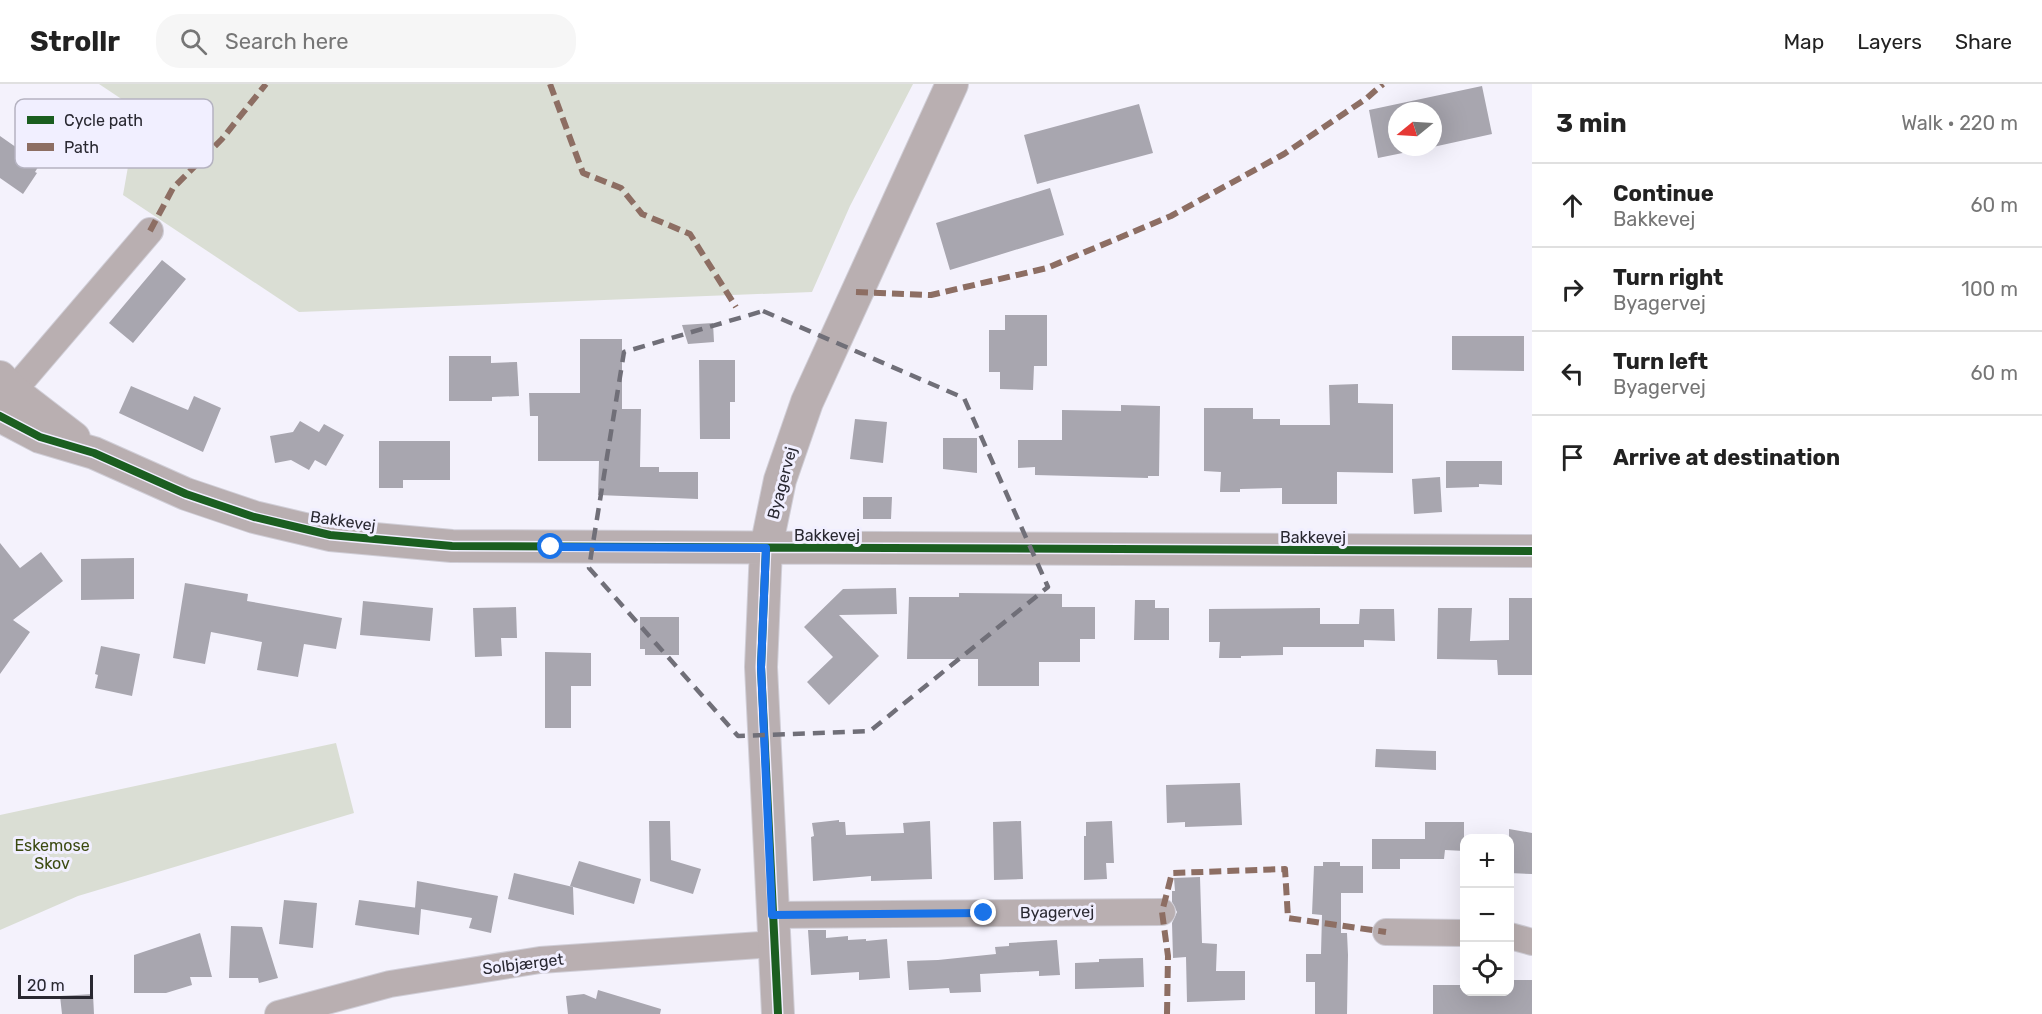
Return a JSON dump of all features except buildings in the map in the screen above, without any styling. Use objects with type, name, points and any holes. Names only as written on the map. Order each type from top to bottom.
[{"type":"street","name":"Byagervej","points":[[778,1014],[761,667],[766,548],[780,480],[807,402],[952,84]]},
{"type":"street","name":"Bakkevej","points":[[150,231],[3,398],[40,436],[94,453],[186,494],[254,517],[330,535],[452,546],[1532,551]]},
{"type":"street","name":"Byagervej","points":[[773,929],[1162,912]]},
{"type":"street","name":"Solbjærget","points":[[278,1014],[390,984],[540,960],[773,929]]},
{"type":"street","points":[[1386,932],[1460,933]]},
{"type":"street","points":[[1514,937],[1532,942]]},
{"type":"highlighted area","points":[[763,311],[964,398],[1048,587],[870,731],[738,736],[589,568],[624,352]]},
{"type":"green space","points":[[99,84],[913,84],[850,206],[812,292],[299,312],[123,195],[128,168],[213,168],[213,99],[122,99]]},
{"type":"green space","name":"Eskemose Skov","points":[[336,743],[354,813],[78,896],[0,930],[0,815]]},
{"type":"marked path","points":[[213,148],[266,84]]},
{"type":"marked path","points":[[550,84],[583,173],[621,188],[642,214],[690,234],[736,307]]},
{"type":"marked path","points":[[856,292],[931,295],[1047,268],[1171,216],[1284,154],[1367,98],[1383,84]]},
{"type":"marked path","points":[[150,231],[173,188],[193,168]]},
{"type":"marked path","points":[[1167,1014],[1168,956],[1162,912],[1172,873],[1285,869],[1288,918],[1386,932]]},
{"type":"cycle path","points":[[0,416],[40,437],[94,453],[186,494],[254,517],[330,535],[452,546],[1532,551]]},
{"type":"cycle path","points":[[766,548],[761,667],[778,1014]]},
{"type":"route","points":[[551,547],[766,548],[761,667],[772,915],[984,913]]}]
